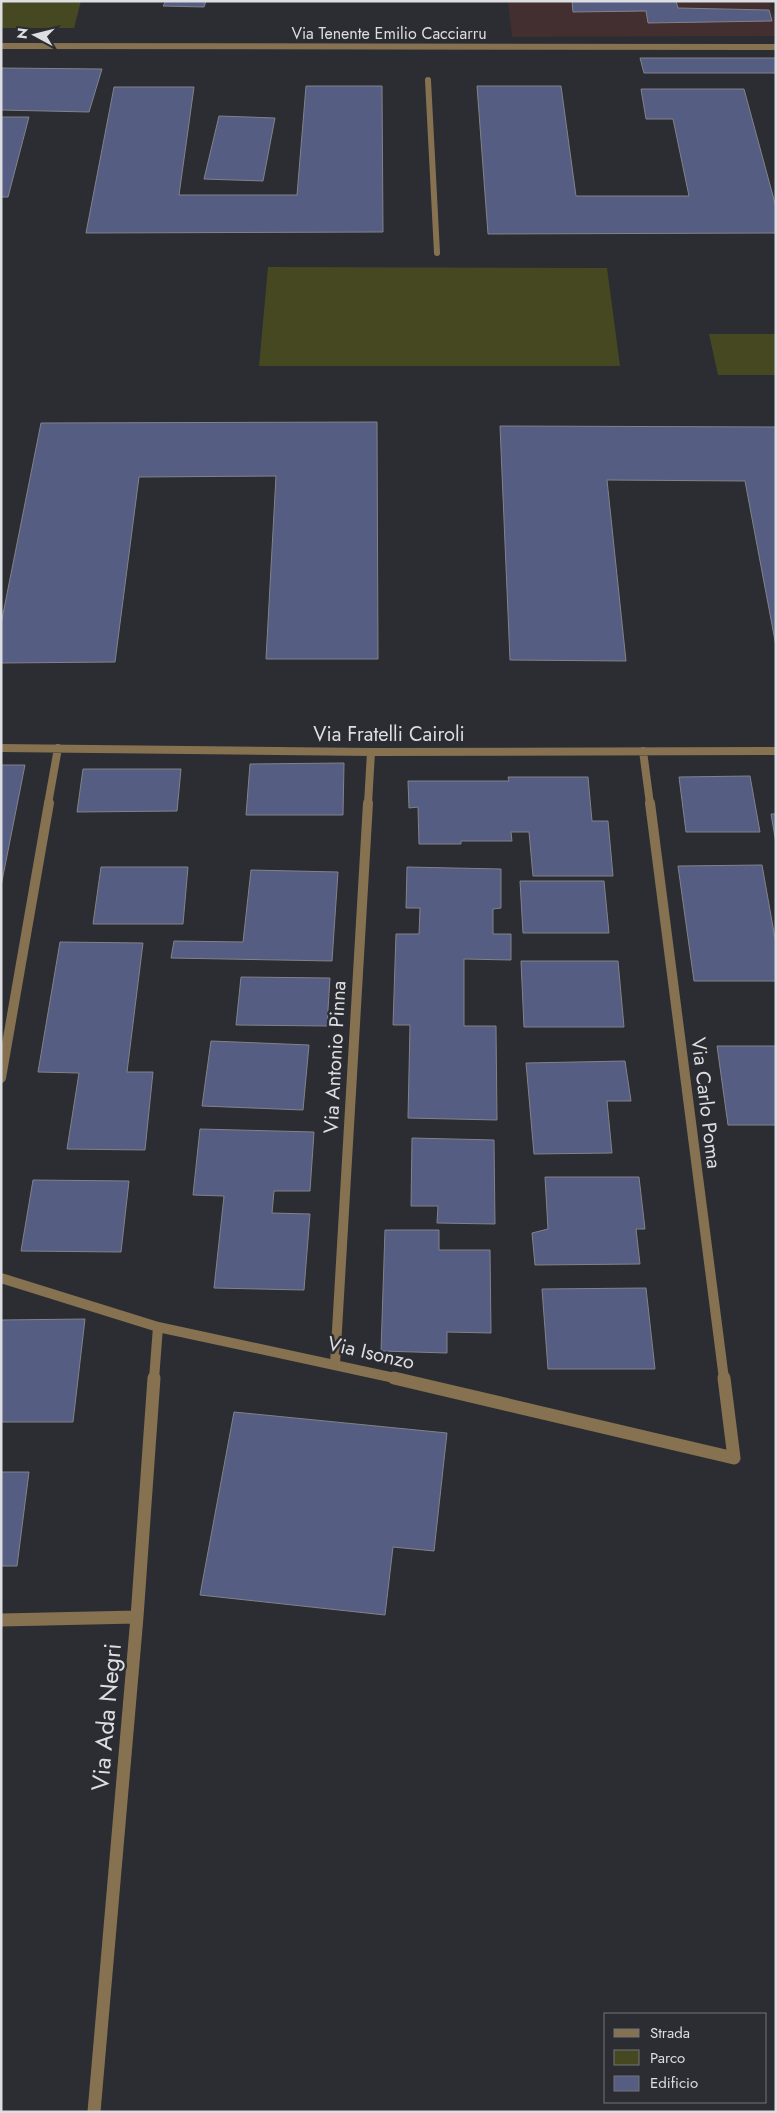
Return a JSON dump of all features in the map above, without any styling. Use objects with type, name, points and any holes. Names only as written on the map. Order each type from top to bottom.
[{"type":"street","name":"Via Tenente Emilio Cacciarru","points":[[1,46],[776,47]]},
{"type":"street","points":[[428,80],[437,253]]},
{"type":"street","name":"Via Fratelli Cairoli","points":[[1,748],[371,752],[776,751]]},
{"type":"street","points":[[1,1078],[58,748]]},
{"type":"street","name":"Via Carlo Poma","points":[[642,751],[734,1458]]},
{"type":"street","name":"Via Antonio Pinna","points":[[335,1364],[371,752]]},
{"type":"street","name":"Via Isonzo","points":[[1,1278],[158,1327],[335,1364],[734,1458]]},
{"type":"street","name":"Via Ada Negri","points":[[94,2112],[138,1617],[158,1327]]},
{"type":"street","points":[[1,1620],[138,1617]]},
{"type":"shaded area","points":[[508,1],[769,1],[776,22],[776,36],[512,37]]},
{"type":"green space","points":[[1,1],[81,1],[74,28],[1,28]]},
{"type":"green space","points":[[268,267],[607,268],[620,366],[259,366]]},
{"type":"green space","points":[[709,334],[776,334],[776,375],[718,375]]},
{"type":"building","points":[[166,1],[206,1],[204,7],[163,6]]},
{"type":"building","points":[[572,1],[676,1],[678,8],[769,10],[772,21],[648,23],[646,11],[573,12]]},
{"type":"building","points":[[640,58],[776,58],[776,73],[644,73]]},
{"type":"building","points":[[1,68],[102,69],[89,112],[1,110]]},
{"type":"building","points":[[306,86],[382,86],[383,232],[86,233],[114,87],[194,87],[179,195],[297,195]]},
{"type":"building","points":[[477,86],[561,86],[576,196],[689,196],[673,119],[646,119],[641,89],[744,89],[776,207],[776,233],[488,234]]},
{"type":"building","points":[[219,116],[275,118],[263,181],[204,179]]},
{"type":"building","points":[[1,117],[29,117],[8,197],[1,197]]},
{"type":"building","points":[[377,422],[378,659],[266,659],[276,476],[139,477],[115,662],[1,663],[1,624],[41,423]]},
{"type":"building","points":[[500,426],[776,427],[776,646],[745,481],[607,480],[626,661],[510,660]]},
{"type":"building","points":[[344,763],[343,815],[246,815],[250,764]]},
{"type":"building","points":[[1,765],[25,765],[1,886]]},
{"type":"building","points":[[83,769],[181,769],[177,811],[77,812]]},
{"type":"building","points":[[750,776],[760,832],[686,832],[679,777]]},
{"type":"building","points":[[508,777],[588,777],[592,821],[608,821],[613,876],[533,876],[529,832],[511,832],[512,841],[461,841],[461,844],[419,844],[418,807],[409,808],[408,781],[509,781]]},
{"type":"building","points":[[771,814],[776,814],[776,843]]},
{"type":"building","points":[[762,865],[776,944],[776,981],[694,981],[678,866]]},
{"type":"building","points":[[101,867],[188,867],[183,924],[93,924]]},
{"type":"building","points":[[407,867],[501,869],[501,908],[493,909],[493,934],[511,934],[511,960],[464,959],[464,1026],[496,1026],[497,1120],[408,1118],[410,1025],[393,1025],[396,934],[419,934],[420,908],[406,908]]},
{"type":"building","points":[[251,870],[338,872],[332,961],[171,958],[174,941],[243,942]]},
{"type":"building","points":[[520,881],[604,881],[609,933],[523,933]]},
{"type":"building","points":[[60,942],[143,943],[127,1072],[153,1072],[145,1150],[67,1149],[79,1073],[38,1072]]},
{"type":"building","points":[[521,961],[618,961],[624,1027],[524,1027]]},
{"type":"building","points":[[241,977],[330,978],[327,1026],[236,1025]]},
{"type":"building","points":[[211,1041],[309,1045],[303,1110],[202,1106]]},
{"type":"building","points":[[717,1046],[776,1046],[776,1125],[728,1125]]},
{"type":"building","points":[[625,1061],[631,1101],[607,1101],[612,1153],[534,1154],[526,1063]]},
{"type":"building","points":[[200,1129],[314,1132],[310,1191],[274,1191],[272,1213],[310,1214],[304,1290],[214,1288],[224,1196],[193,1195]]},
{"type":"building","points":[[412,1138],[494,1140],[495,1224],[437,1223],[438,1206],[411,1206]]},
{"type":"building","points":[[545,1177],[639,1177],[645,1229],[636,1229],[640,1264],[535,1265],[532,1233],[548,1229]]},
{"type":"building","points":[[33,1180],[129,1181],[121,1252],[21,1251]]},
{"type":"building","points":[[385,1230],[439,1230],[439,1250],[490,1250],[491,1333],[447,1332],[447,1353],[381,1351]]},
{"type":"building","points":[[646,1288],[655,1369],[548,1369],[542,1289]]},
{"type":"building","points":[[85,1319],[73,1422],[1,1422],[1,1320]]},
{"type":"building","points":[[234,1412],[447,1433],[434,1551],[393,1547],[385,1615],[200,1595]]},
{"type":"building","points":[[1,1472],[29,1472],[17,1566],[1,1566]]}]
